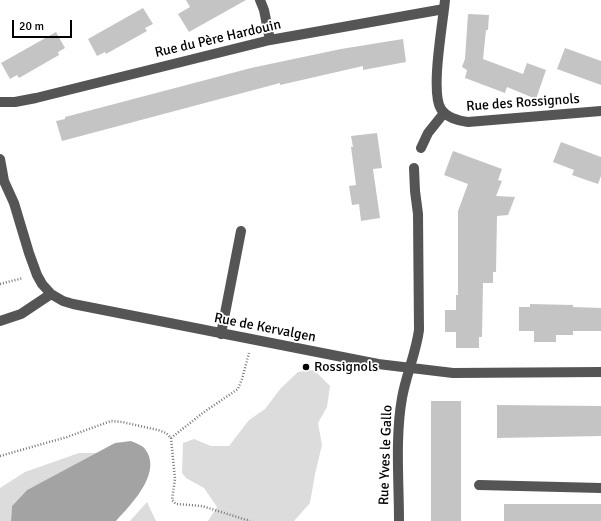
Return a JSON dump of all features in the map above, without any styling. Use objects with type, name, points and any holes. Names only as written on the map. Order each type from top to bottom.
[{"type":"street","points":[[260,0],[264,10],[270,40]]},
{"type":"street","points":[[421,148],[428,133],[444,113],[438,102],[436,80],[445,4]]},
{"type":"street","name":"Rue du Père Hardouin","points":[[4,102],[36,98],[270,40],[445,4]]},
{"type":"street","name":"Rue des Rossignols","points":[[444,113],[461,122],[468,122],[601,111]]},
{"type":"street","name":"Rue de Kervalgen","points":[[0,159],[2,179],[14,203],[37,275],[42,284],[51,294],[63,301],[82,307],[378,364],[454,373],[601,372]]},
{"type":"street","name":"Rue Yves le Gallo","points":[[399,521],[398,451],[400,417],[402,398],[417,346],[419,330],[418,214],[414,168]]},
{"type":"street","points":[[221,334],[241,230]]},
{"type":"street","points":[[0,321],[22,314],[51,294]]},
{"type":"street","points":[[479,485],[601,488]]},
{"type":"path","points":[[0,284],[37,275]]},
{"type":"path","points":[[171,438],[204,412],[238,389],[252,339]]},
{"type":"path","points":[[0,456],[67,437],[112,422],[122,422],[158,430],[166,433],[171,438],[175,479],[172,500],[176,504],[202,506],[250,521]]},
{"type":"shaded area","points":[[314,370],[330,386],[327,407],[318,423],[322,445],[310,503],[294,521],[208,521],[217,507],[204,488],[186,478],[182,473],[183,443],[194,439],[211,446],[229,446],[249,420],[265,409],[281,388],[298,372]]},
{"type":"shaded area","points":[[131,441],[145,449],[150,458],[150,468],[148,478],[143,488],[116,521],[11,521],[12,506],[27,490],[115,443]]},
{"type":"shaded area","points":[[79,453],[97,453],[27,490],[12,506],[11,521],[0,521],[0,488],[25,472]]},
{"type":"shaded area","points":[[147,502],[156,521],[130,521]]},
{"type":"building","points":[[186,0],[246,0],[189,32],[178,14],[190,7]]},
{"type":"building","points":[[143,8],[153,24],[145,28],[147,31],[106,54],[105,52],[97,56],[88,39]]},
{"type":"building","points":[[468,14],[489,15],[483,59],[523,74],[527,63],[546,70],[536,99],[507,87],[505,93],[465,78],[467,70],[462,67],[465,59]]},
{"type":"building","points":[[56,32],[65,48],[58,52],[59,55],[19,78],[17,75],[10,79],[1,63]]},
{"type":"building","points":[[403,39],[406,62],[363,70],[363,66],[280,85],[280,83],[62,141],[56,121],[65,119],[65,117],[251,68],[341,49]]},
{"type":"building","points":[[565,48],[601,61],[601,85],[557,69]]},
{"type":"building","points":[[377,133],[382,168],[373,169],[380,218],[361,221],[359,204],[352,205],[349,186],[356,185],[351,136]]},
{"type":"building","points":[[561,142],[601,157],[601,176],[598,184],[572,175],[574,170],[553,162]]},
{"type":"building","points":[[453,151],[502,169],[498,180],[502,181],[496,196],[515,197],[508,215],[497,216],[496,272],[493,272],[493,283],[483,283],[482,337],[479,337],[479,348],[456,348],[456,332],[445,332],[445,310],[456,310],[456,295],[458,295],[458,211],[468,184],[444,175]]},
{"type":"building","points":[[530,304],[573,305],[573,307],[601,308],[601,331],[573,331],[573,335],[556,335],[556,342],[534,342],[534,331],[519,331],[519,307],[530,307]]},
{"type":"building","points":[[431,401],[461,401],[461,521],[431,521]]},
{"type":"building","points":[[497,405],[601,406],[601,436],[497,438]]},
{"type":"building","points":[[504,504],[601,504],[601,521],[504,521]]},
{"type":"place","name":"Rossignols","points":[[306,367]]}]
